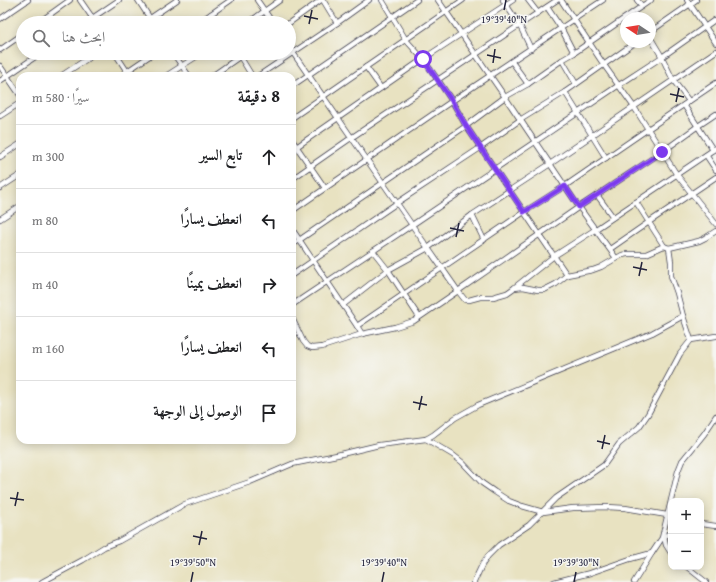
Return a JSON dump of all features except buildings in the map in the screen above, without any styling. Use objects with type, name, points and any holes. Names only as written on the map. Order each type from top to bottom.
[{"type":"street","points":[[0,19],[28,0]]},
{"type":"street","points":[[48,16],[70,0]]},
{"type":"street","points":[[80,0],[91,16]]},
{"type":"street","points":[[95,16],[119,0]]},
{"type":"street","points":[[138,0],[149,16]]},
{"type":"street","points":[[153,16],[177,0]]},
{"type":"street","points":[[208,16],[231,0]]},
{"type":"street","points":[[257,0],[268,16]]},
{"type":"street","points":[[259,16],[280,0]]},
{"type":"street","points":[[296,18],[322,0],[337,23]]},
{"type":"street","points":[[296,51],[369,0]]},
{"type":"street","points":[[382,0],[393,16],[406,40],[423,59],[438,80],[480,148],[567,275]]},
{"type":"street","points":[[296,83],[417,0]]},
{"type":"street","points":[[438,0],[579,207],[616,258]]},
{"type":"street","points":[[296,115],[463,0]]},
{"type":"street","points":[[325,188],[297,147],[423,59],[462,34],[504,2],[513,0]]},
{"type":"street","points":[[528,0],[538,13]]},
{"type":"street","points":[[296,176],[557,0]]},
{"type":"street","points":[[561,0],[634,107],[677,175],[716,224]]},
{"type":"street","points":[[296,208],[603,0]]},
{"type":"street","points":[[637,0],[642,6]]},
{"type":"street","points":[[296,242],[466,126],[505,97],[528,84],[651,0]]},
{"type":"street","points":[[656,27],[688,2],[696,0]]},
{"type":"street","points":[[504,2],[520,26],[531,49]]},
{"type":"street","points":[[688,2],[716,43]]},
{"type":"street","points":[[547,7],[561,28],[574,53]]},
{"type":"street","points":[[296,302],[662,57],[716,19]]},
{"type":"street","points":[[0,50],[16,39]]},
{"type":"street","points":[[656,47],[673,80],[689,101]]},
{"type":"street","points":[[296,272],[628,48]]},
{"type":"street","points":[[343,304],[388,270],[428,248],[472,215],[510,191],[716,51]]},
{"type":"street","points":[[296,57],[382,183],[465,300],[480,297],[493,297],[507,293],[554,256],[613,218],[714,149],[684,105]]},
{"type":"street","points":[[0,81],[31,60]]},
{"type":"street","points":[[68,72],[86,60]]},
{"type":"street","points":[[120,60],[127,71],[144,60]]},
{"type":"street","points":[[178,60],[186,72]]},
{"type":"street","points":[[172,72],[191,60]]},
{"type":"street","points":[[217,72],[233,60]]},
{"type":"street","points":[[242,60],[250,72]]},
{"type":"street","points":[[264,72],[282,60]]},
{"type":"street","points":[[562,60],[576,84]]},
{"type":"street","points":[[512,62],[528,84]]},
{"type":"street","points":[[0,66],[16,89]]},
{"type":"street","points":[[366,67],[381,88]]},
{"type":"street","points":[[358,326],[524,212],[716,84]]},
{"type":"street","points":[[564,92],[606,158]]},
{"type":"street","points":[[0,116],[16,106]]},
{"type":"street","points":[[296,326],[303,341],[307,346],[312,348],[322,347],[362,334],[414,321],[716,114]]},
{"type":"street","points":[[0,157],[16,147]]},
{"type":"street","points":[[706,155],[716,170]]},
{"type":"street","points":[[0,188],[16,177]]},
{"type":"street","points":[[610,249],[716,177]]},
{"type":"street","points":[[596,195],[613,218]]},
{"type":"street","points":[[636,202],[664,246],[669,248],[699,241],[716,231]]},
{"type":"street","points":[[0,219],[16,209]]},
{"type":"street","points":[[472,215],[484,240]]},
{"type":"street","points":[[711,218],[716,215]]},
{"type":"street","points":[[296,235],[362,334]]},
{"type":"street","points":[[514,288],[523,287],[544,290],[550,288],[567,275],[601,267],[616,258],[627,254],[646,254],[664,246]]},
{"type":"street","points":[[669,248],[671,276],[677,293],[682,316],[691,340]]},
{"type":"street","points":[[374,251],[419,318]]},
{"type":"street","points":[[42,582],[181,506],[250,482],[287,466],[379,445],[426,439],[455,418],[478,405],[652,333],[682,316]]},
{"type":"street","points":[[474,582],[482,564],[498,545],[529,525],[556,498],[604,465],[619,444],[638,428],[648,414],[680,354],[691,340],[716,336]]},
{"type":"street","points":[[668,548],[663,537],[678,470],[682,461],[704,434],[716,416]]},
{"type":"street","points":[[426,439],[462,462],[482,483],[516,504],[543,512],[573,508],[606,507],[625,508],[667,515]]},
{"type":"street","points":[[674,488],[674,498]]},
{"type":"street","points":[[704,524],[716,526]]},
{"type":"street","points":[[634,582],[663,537],[668,534]]},
{"type":"street","points":[[554,582],[590,573],[652,553]]},
{"type":"street","points":[[691,570],[706,582]]},
{"type":"route","points":[[423,59],[524,212],[565,186],[579,207],[662,152]]}]
